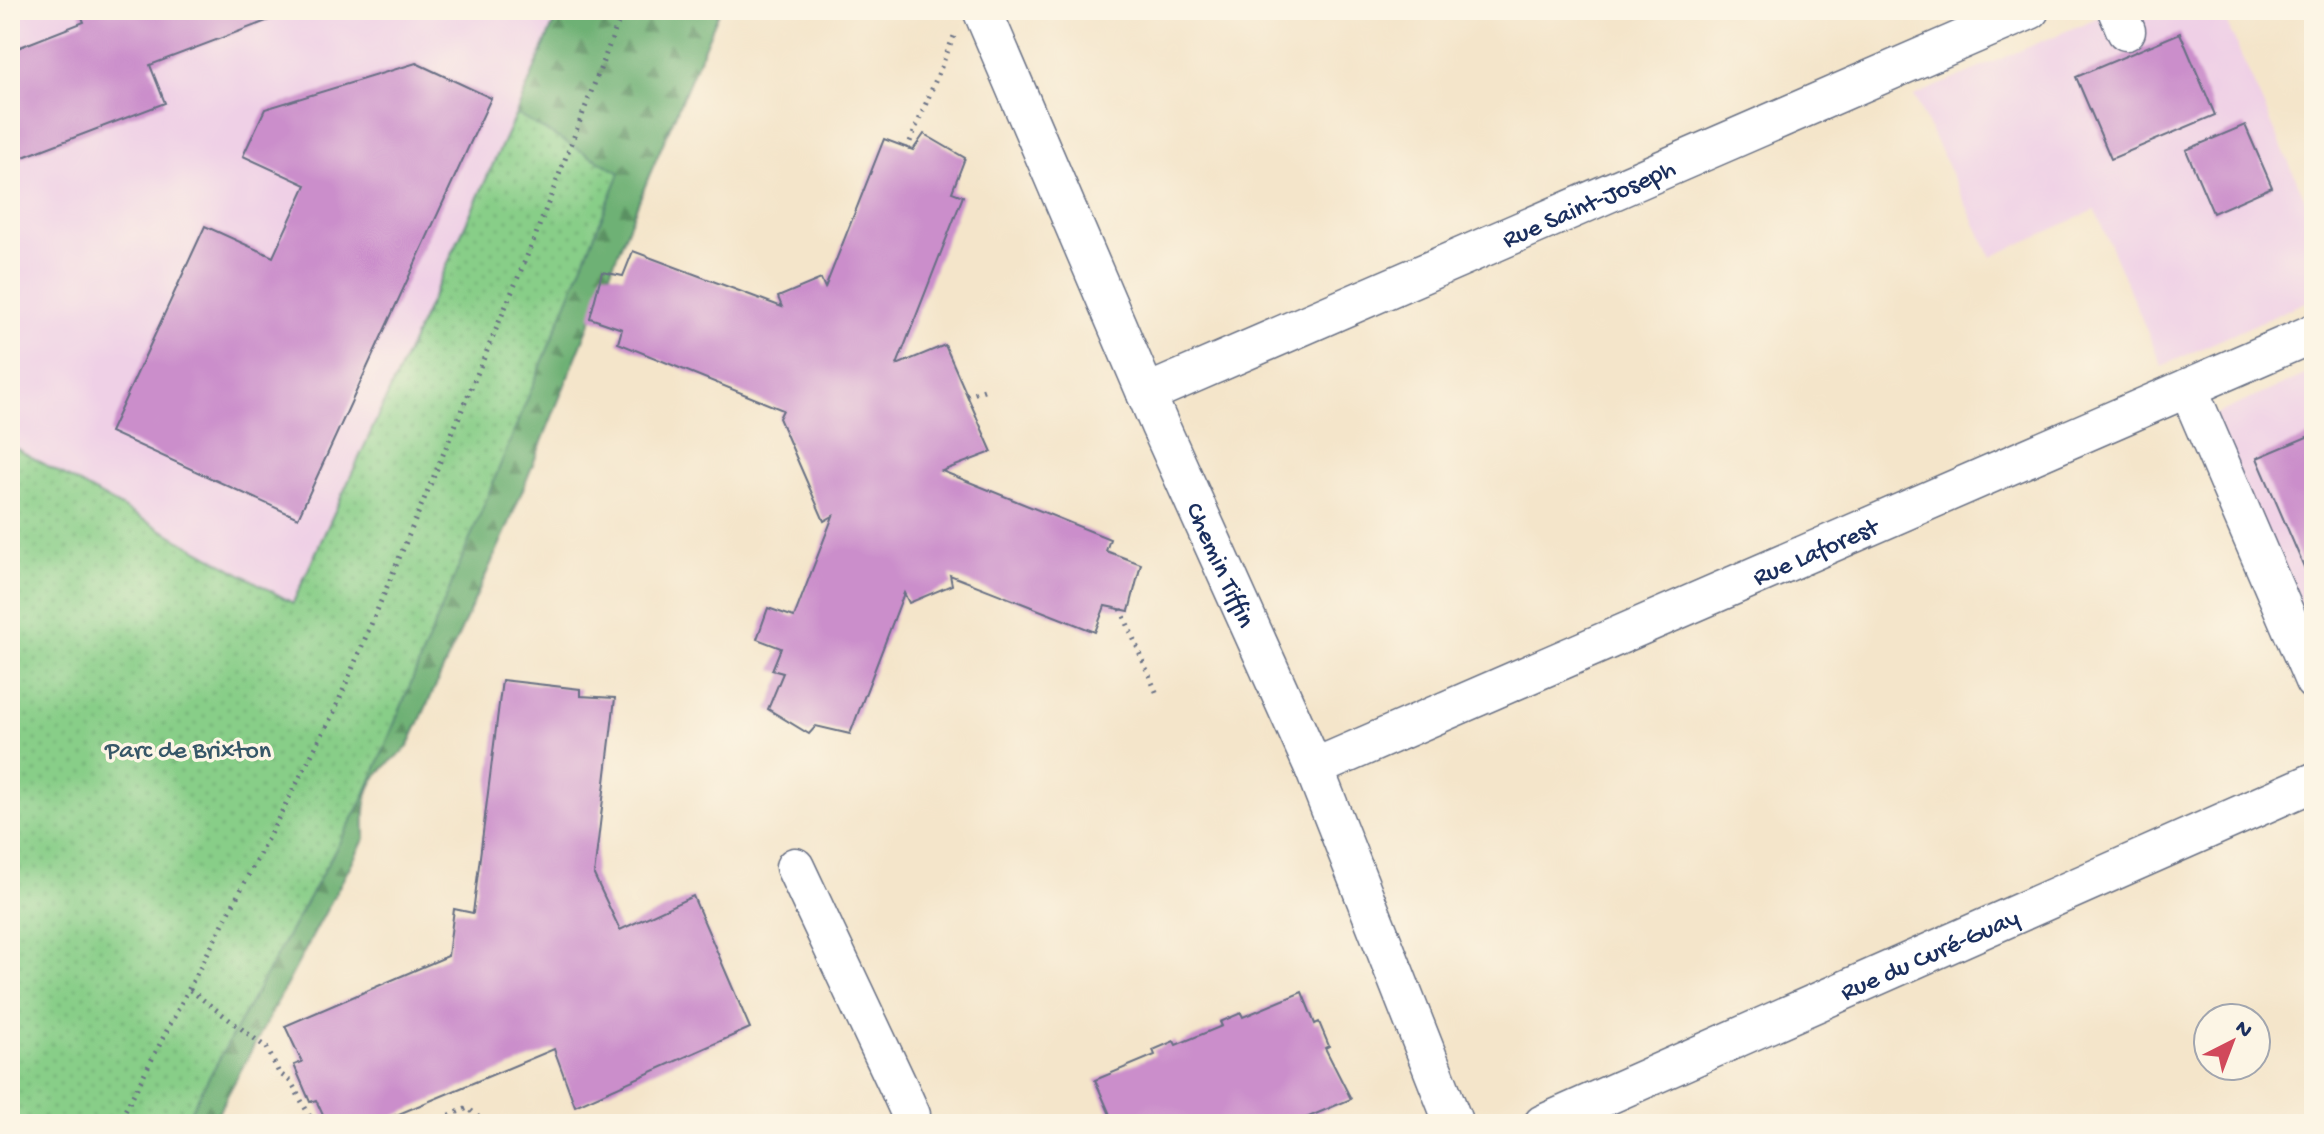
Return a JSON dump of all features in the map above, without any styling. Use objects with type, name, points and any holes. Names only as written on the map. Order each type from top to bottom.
[{"type":"street","name":"Chemin Tiffin","points":[[982,10],[1146,394],[1314,768],[1454,1124]]},
{"type":"street","name":"Rue Saint-Joseph","points":[[1146,394],[2030,10]]},
{"type":"street","name":"Rue Laforest","points":[[1314,768],[2314,333]]},
{"type":"street","points":[[2188,388],[2314,681]]},
{"type":"street","name":"Rue du Curé-Guay","points":[[1543,1124],[2314,782]]},
{"type":"street","points":[[795,867],[902,1096],[911,1124]]},
{"type":"path","points":[[118,1124],[334,712],[533,242],[623,10]]},
{"type":"path","points":[[907,149],[954,36]]},
{"type":"path","points":[[967,396],[984,390]]},
{"type":"path","points":[[1121,609],[1157,694]]},
{"type":"path","points":[[190,990],[267,1048],[279,1073],[291,1082],[314,1124]]},
{"type":"path","points":[[427,1124],[468,1108],[484,1122]]},
{"type":"shaded area","points":[[10,10],[559,10],[516,114],[293,603],[10,445]]},
{"type":"shaded area","points":[[2115,10],[2221,10],[2314,219],[2314,298],[2162,366],[2095,210],[1991,257],[1914,96]]},
{"type":"shaded area","points":[[2314,371],[2314,708],[2189,426]]},
{"type":"green space","name":"Parc de Brixton","points":[[559,10],[720,10],[649,176],[508,526],[408,747],[385,767],[371,785],[365,806],[365,838],[212,1124],[22,1124],[293,603],[516,114]]},
{"type":"green space","name":"Parc de Brixton","points":[[516,114],[620,173],[363,800],[183,1124],[10,1124],[10,445],[293,603]]},
{"type":"building","points":[[79,10],[284,10],[285,14],[150,65],[165,103],[10,162],[10,51],[84,22]]},
{"type":"building","points":[[2180,33],[2215,115],[2111,159],[2076,77]]},
{"type":"building","points":[[416,63],[491,98],[298,518],[110,432],[205,226],[273,257],[306,185],[243,156],[265,109]]},
{"type":"building","points":[[2245,125],[2272,187],[2213,213],[2186,150]]},
{"type":"building","points":[[924,134],[965,158],[952,192],[963,196],[897,365],[945,345],[992,452],[942,471],[1110,539],[1106,551],[1141,564],[1129,611],[1105,606],[1095,632],[950,575],[952,585],[909,603],[904,593],[850,734],[816,726],[809,734],[768,709],[783,673],[772,670],[781,648],[757,639],[768,608],[794,617],[833,516],[824,521],[779,418],[783,410],[618,343],[622,329],[590,318],[602,272],[623,276],[633,251],[782,307],[778,297],[821,279],[825,288],[884,139],[913,150]]},
{"type":"building","points":[[2314,434],[2314,590],[2257,458]]},
{"type":"building","points":[[502,680],[580,689],[580,696],[615,698],[594,875],[620,930],[693,896],[750,1028],[575,1106],[554,1049],[375,1124],[327,1124],[316,1100],[310,1102],[294,1065],[302,1062],[285,1026],[448,956],[454,909],[473,913]]},
{"type":"building","points":[[1302,992],[1315,1024],[1319,1022],[1329,1046],[1325,1048],[1351,1099],[1292,1124],[1114,1124],[1095,1080],[1155,1055],[1153,1050],[1174,1041],[1176,1045],[1222,1026],[1220,1022],[1241,1013],[1243,1017]]}]
